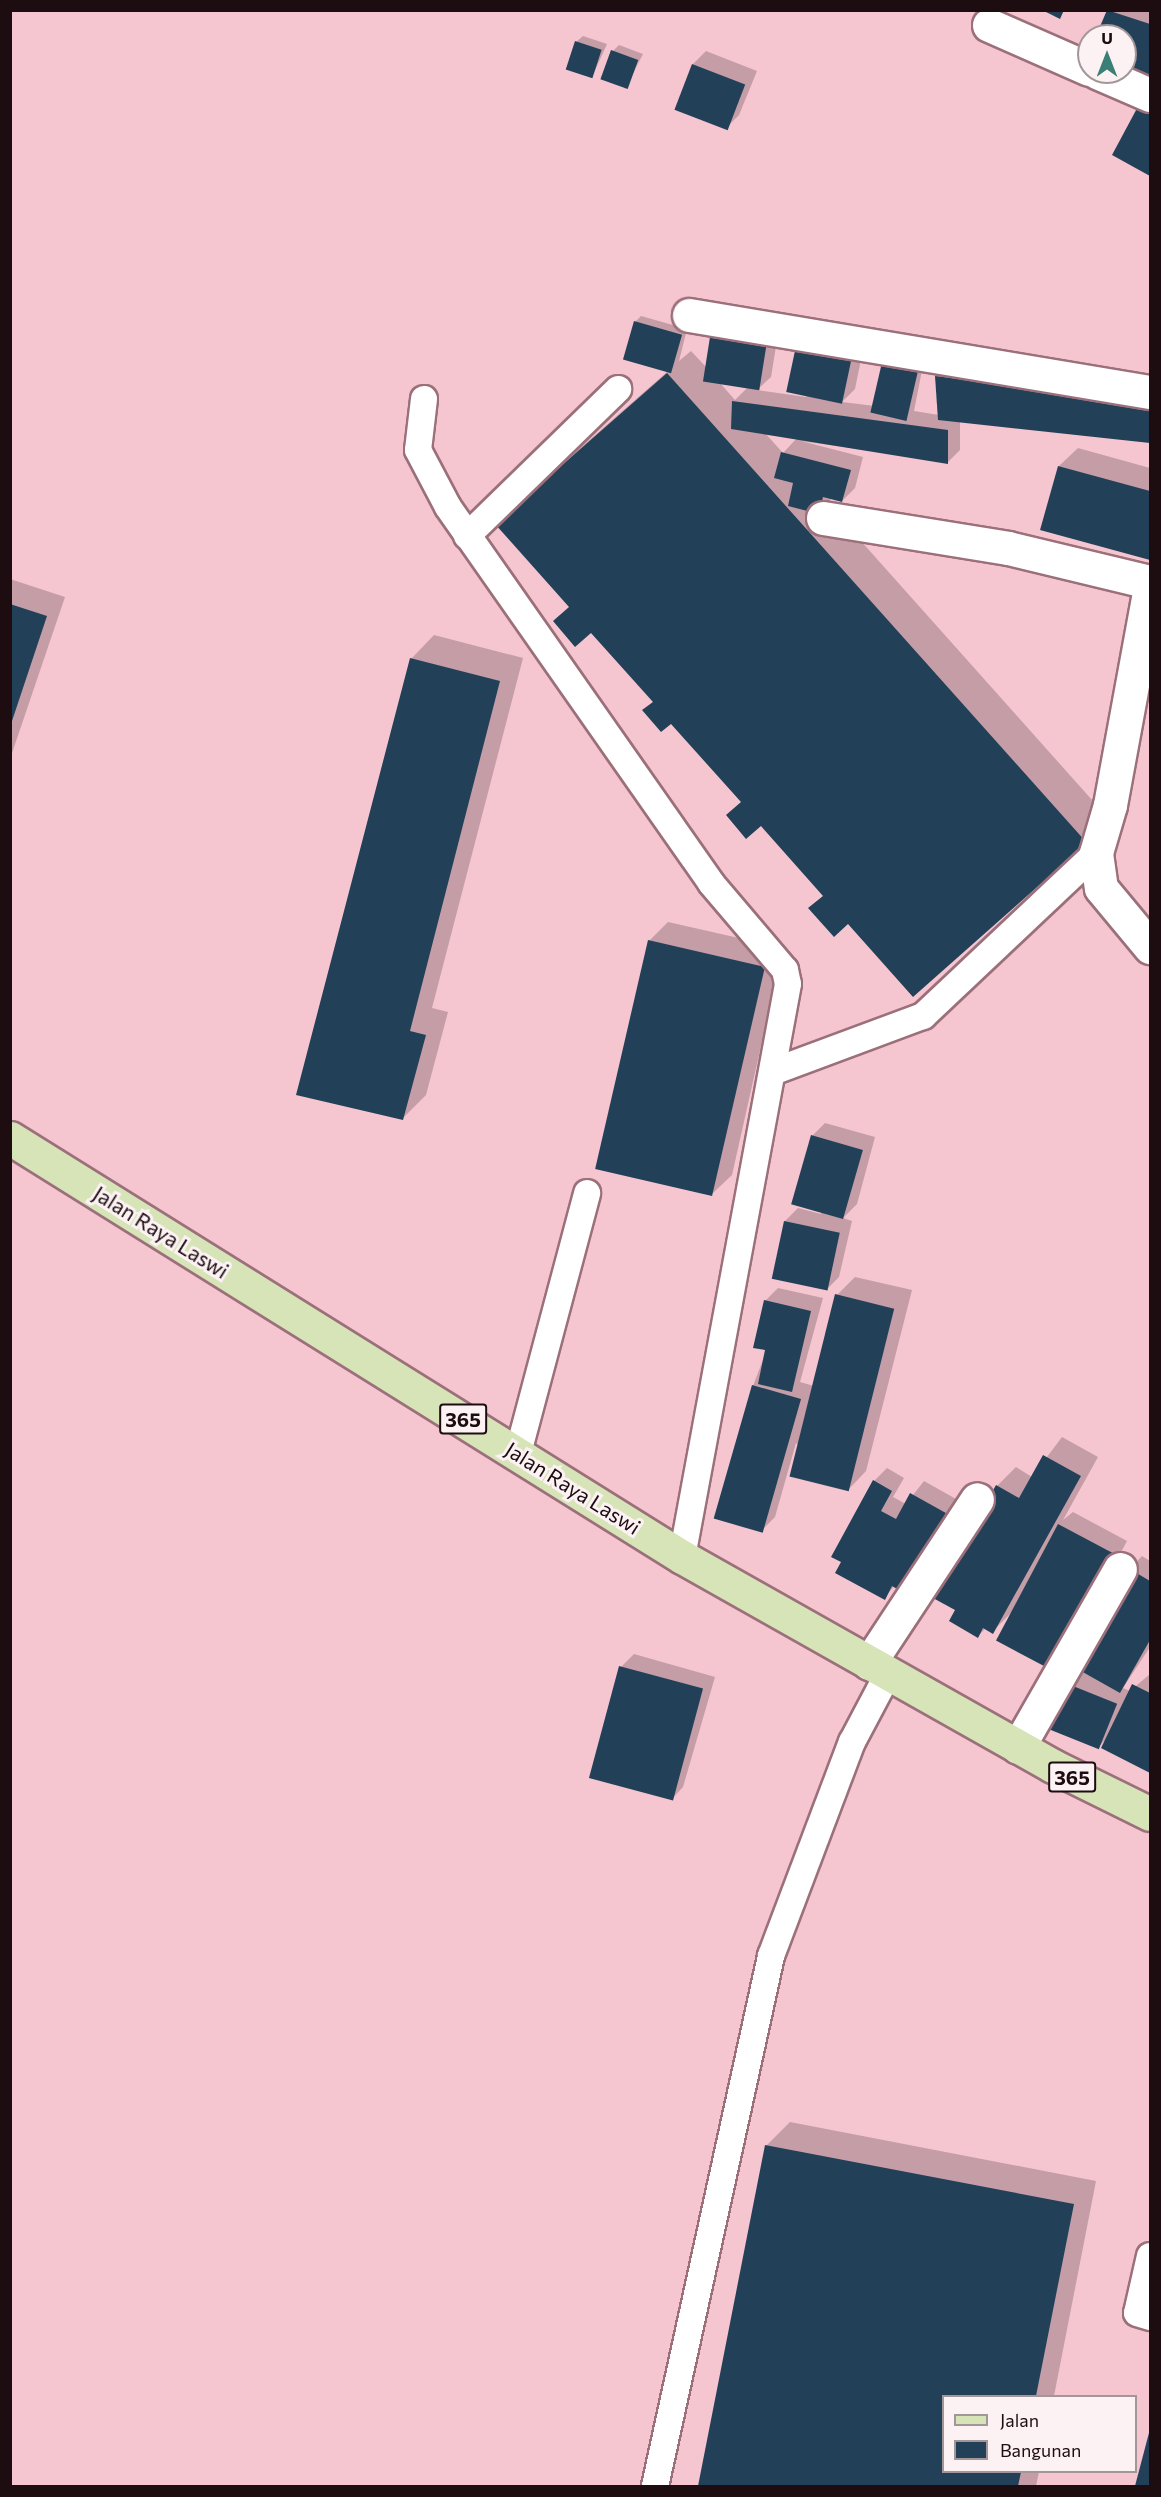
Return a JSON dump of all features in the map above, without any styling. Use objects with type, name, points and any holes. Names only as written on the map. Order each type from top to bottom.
[{"type":"main road","name":"Jalan Raya Laswi","points":[[10,1138],[682,1557],[1018,1747],[1150,1814]]},
{"type":"street","points":[[989,25],[1077,64]]},
{"type":"street","points":[[1125,84],[1150,95]]},
{"type":"street","points":[[689,315],[1150,392]]},
{"type":"street","points":[[823,518],[1008,548],[1150,585],[1110,805],[1096,853],[1101,888],[1150,947]]},
{"type":"street","points":[[879,1668],[977,1500]]},
{"type":"street","points":[[1018,1747],[1120,1569]]},
{"type":"lane","points":[[467,536],[618,389]]},
{"type":"lane","points":[[424,399],[418,450],[467,536],[711,883],[785,970],[789,996],[682,1557]]},
{"type":"lane","points":[[775,1071],[923,1016],[1096,853]]},
{"type":"lane","points":[[518,1453],[587,1193]]},
{"type":"lane","points":[[655,2487],[771,1956],[879,1668]]},
{"type":"lane","points":[[1150,2256],[1137,2313],[1150,2318]]},
{"type":"building","points":[[1042,10],[1064,10],[1060,19]]},
{"type":"building","points":[[1107,10],[1150,24],[1150,78],[1137,72],[1137,24],[1101,24]]},
{"type":"building","points":[[575,41],[602,50],[592,78],[566,70]]},
{"type":"building","points":[[611,50],[638,60],[628,89],[600,79]]},
{"type":"building","points":[[692,64],[745,84],[728,130],[674,110]]},
{"type":"building","points":[[1142,99],[1150,104],[1150,176],[1112,155]]},
{"type":"building","points":[[634,321],[682,335],[671,373],[623,359]]},
{"type":"building","points":[[710,337],[766,346],[759,390],[703,381]]},
{"type":"building","points":[[796,346],[852,358],[842,404],[786,392]]},
{"type":"building","points":[[883,358],[919,366],[906,421],[870,413]]},
{"type":"building","points":[[667,373],[1087,843],[913,997],[848,924],[834,937],[808,908],[823,896],[761,826],[746,839],[726,815],[741,802],[671,724],[661,732],[642,710],[653,702],[591,633],[575,647],[553,621],[569,607],[495,524]]},
{"type":"building","points":[[935,376],[1150,404],[1150,443],[938,420]]},
{"type":"building","points":[[732,401],[948,430],[948,464],[731,429]]},
{"type":"building","points":[[781,452],[851,470],[842,502],[823,497],[819,514],[788,506],[793,483],[774,478]]},
{"type":"building","points":[[1058,466],[1150,491],[1150,560],[1040,530]]},
{"type":"building","points":[[10,604],[47,616],[11,724],[10,724]]},
{"type":"building","points":[[410,658],[500,681],[410,1031],[426,1035],[403,1120],[296,1095]]},
{"type":"building","points":[[648,940],[765,967],[712,1196],[595,1169]]},
{"type":"building","points":[[811,1135],[863,1150],[843,1219],[791,1204]]},
{"type":"building","points":[[784,1221],[840,1233],[827,1291],[772,1279]]},
{"type":"building","points":[[835,1294],[894,1309],[849,1491],[790,1476]]},
{"type":"building","points":[[764,1300],[811,1311],[792,1392],[758,1384],[765,1350],[753,1348]]},
{"type":"building","points":[[752,1385],[801,1399],[763,1533],[714,1519]]},
{"type":"building","points":[[1043,1455],[1081,1476],[993,1634],[983,1628],[978,1638],[949,1621],[955,1610],[933,1598],[996,1485],[1019,1498]]},
{"type":"building","points":[[873,1480],[892,1491],[881,1511],[896,1519],[910,1493],[953,1517],[909,1596],[892,1586],[885,1600],[835,1573],[841,1562],[831,1557]]},
{"type":"building","points":[[1058,1524],[1115,1554],[1053,1671],[996,1641]]},
{"type":"building","points":[[1128,1568],[1150,1581],[1150,1640],[1120,1693],[1072,1666]]},
{"type":"building","points":[[619,1666],[703,1689],[673,1801],[589,1778]]},
{"type":"building","points":[[1068,1684],[1117,1704],[1099,1749],[1050,1729]]},
{"type":"building","points":[[1132,1684],[1150,1693],[1150,1773],[1101,1748]]},
{"type":"building","points":[[765,2145],[1074,2204],[1036,2395],[942,2395],[942,2473],[1021,2473],[1018,2486],[698,2486]]},
{"type":"building","points":[[1150,2429],[1150,2486],[1135,2486]]}]
